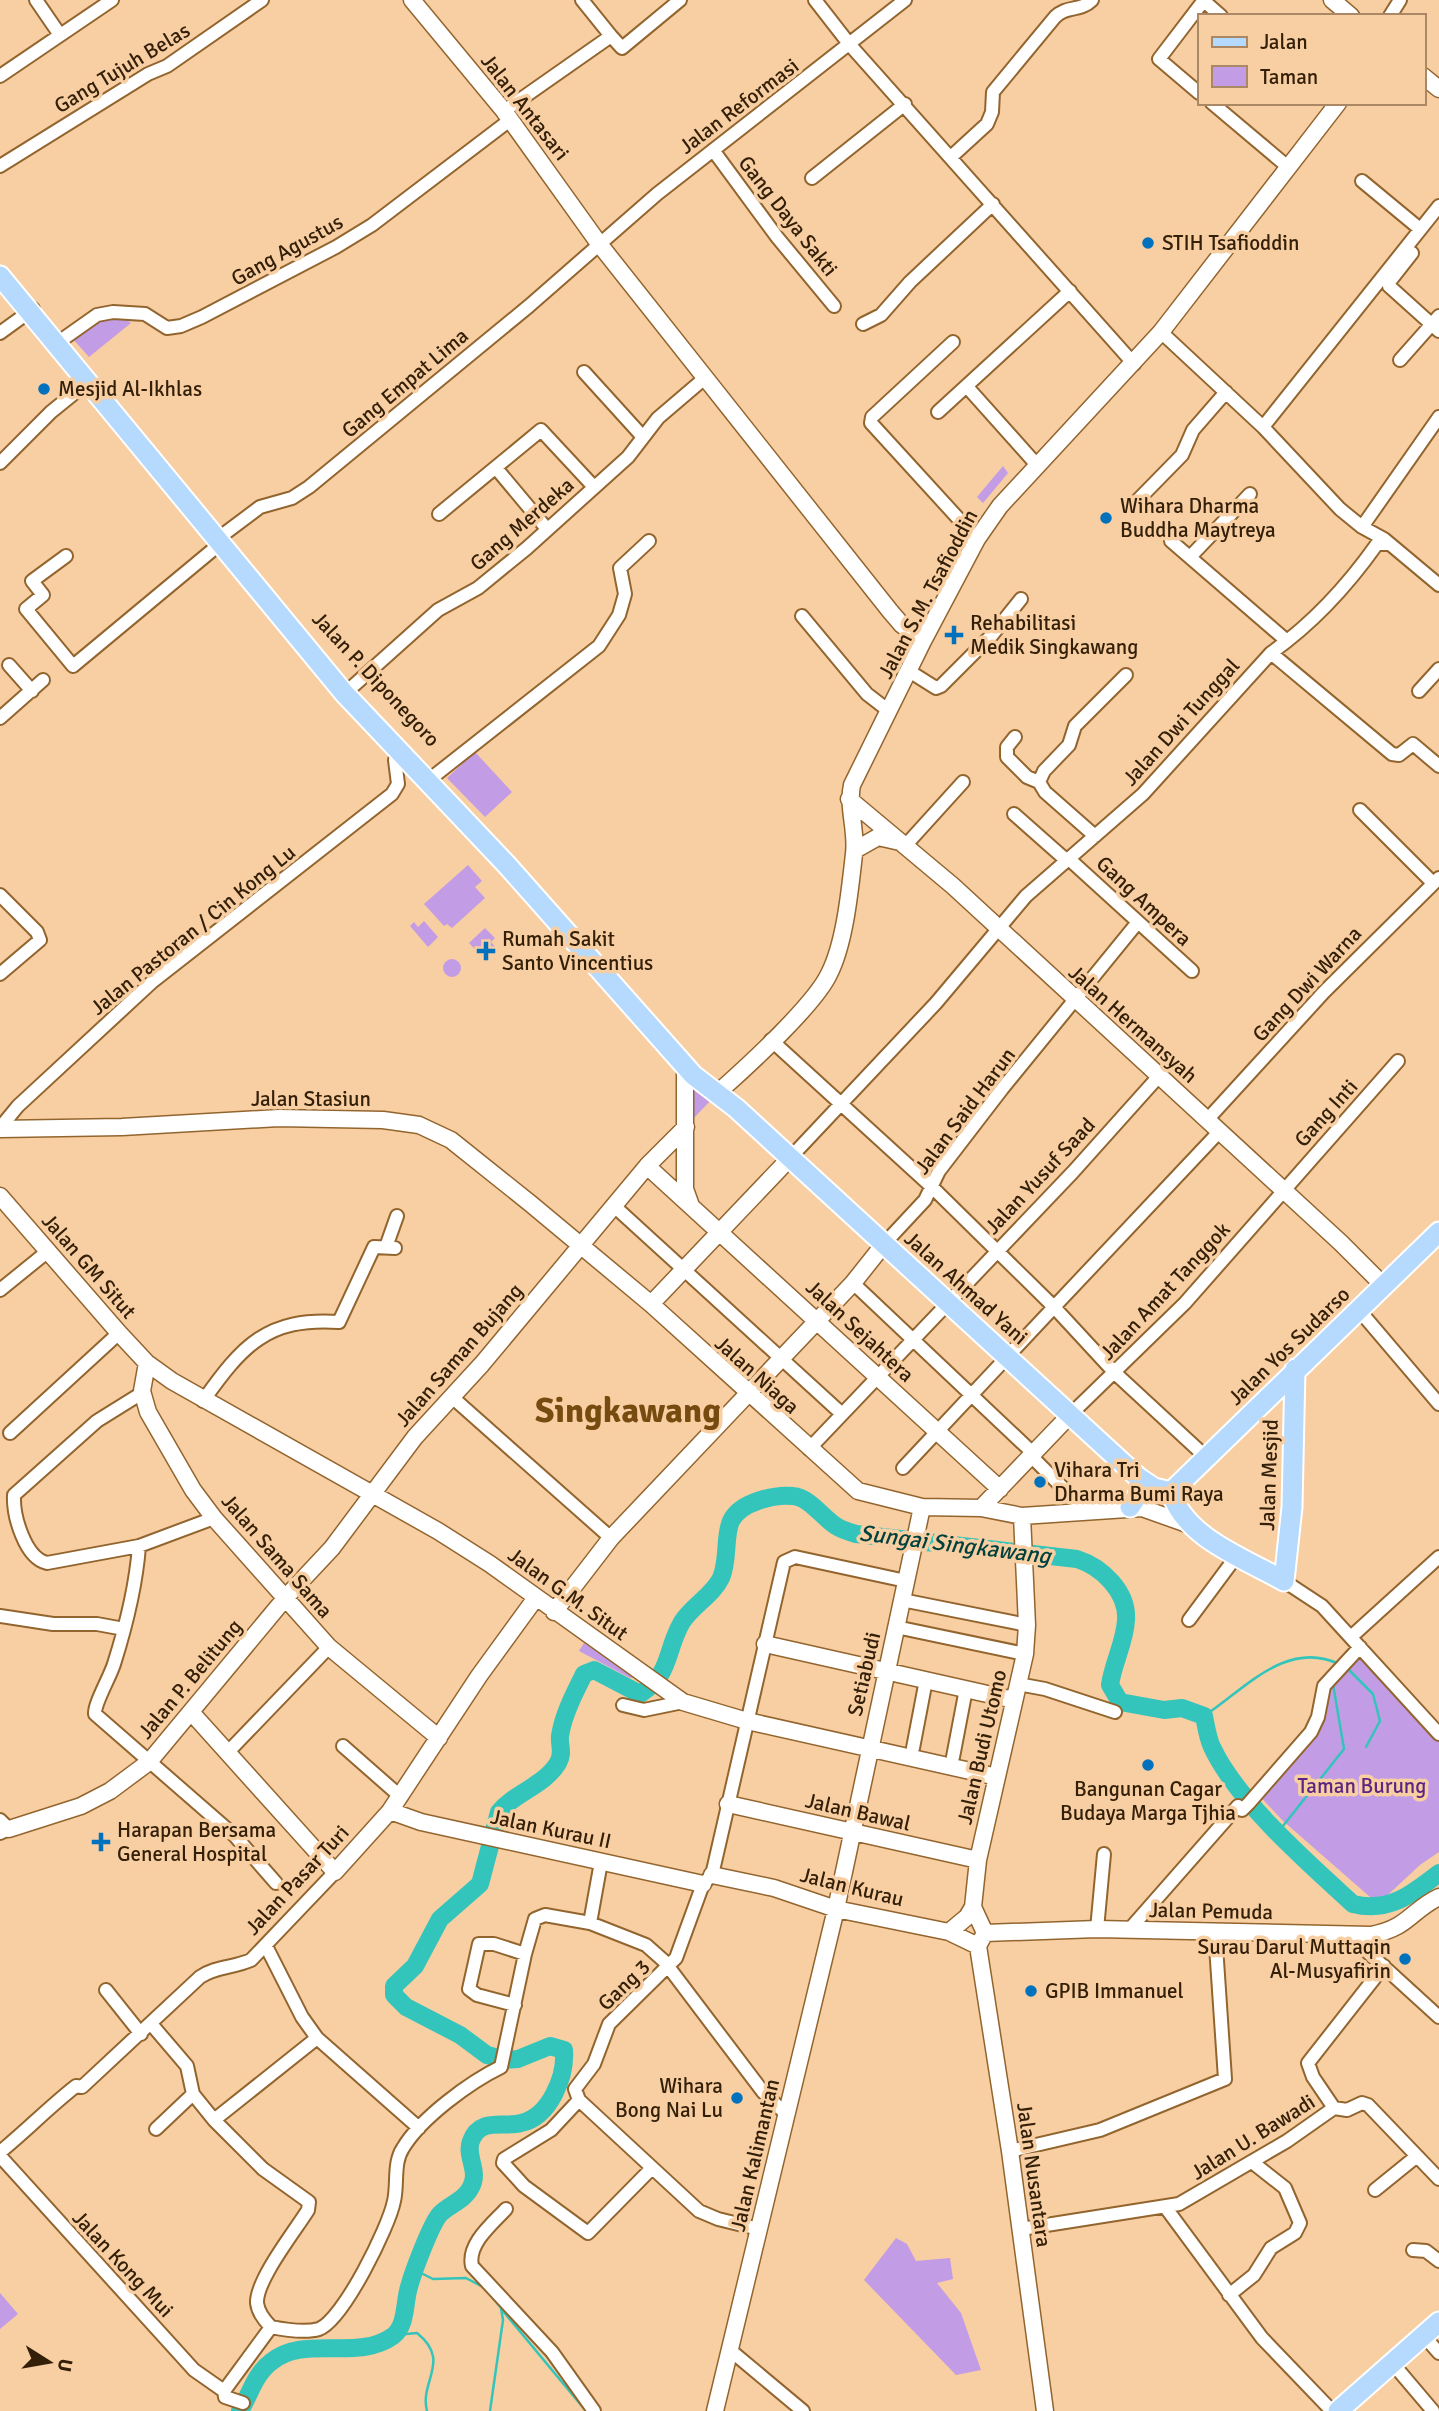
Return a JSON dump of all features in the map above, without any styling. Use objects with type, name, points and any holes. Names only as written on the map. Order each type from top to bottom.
[{"type":"main road","name":"Jalan P. Diponegoro","points":[[0,264],[88,382],[367,711],[685,1065],[718,1096],[736,1108]]},
{"type":"main road","name":"Jalan P. Diponegoro","points":[[0,276],[63,339],[291,620],[352,687],[367,711],[435,776],[659,1023],[723,1088],[736,1108]]},
{"type":"main road","name":"Jalan Ahmad Yani","points":[[736,1108],[1139,1478],[1154,1488],[1171,1492]]},
{"type":"main road","name":"Jalan Yos Sudarso","points":[[1171,1492],[1272,1395],[1295,1369],[1436,1241]]},
{"type":"main road","name":"Jalan Mesjid","points":[[1284,1581],[1292,1507],[1295,1369]]},
{"type":"main road","points":[[1272,1395],[1294,1410]]},
{"type":"main road","points":[[1129,1507],[1140,1492],[1139,1478]]},
{"type":"main road","points":[[1171,1492],[1174,1504],[1190,1525],[1284,1581]]},
{"type":"main road","points":[[1338,2411],[1394,2365],[1432,2329]]},
{"type":"street","points":[[36,0],[60,35]]},
{"type":"street","points":[[0,76],[112,0]]},
{"type":"street","name":"Gang Tujuh Belas","points":[[0,166],[148,74],[167,66],[262,0]]},
{"type":"street","name":"Jalan Antasari","points":[[412,0],[507,116],[600,245],[896,618],[923,641]]},
{"type":"street","points":[[582,0],[622,48],[680,0]]},
{"type":"street","points":[[815,0],[850,45],[1134,364]]},
{"type":"street","name":"Jalan Reformasi","points":[[600,245],[713,150],[905,0]]},
{"type":"street","points":[[951,157],[987,124],[992,112],[993,92],[1055,17],[1066,9],[1081,9],[1092,0]]},
{"type":"street","points":[[1332,0],[1348,14]]},
{"type":"street","points":[[1198,92],[1159,60],[1204,1],[1220,14]]},
{"type":"street","name":"Gang Agustus","points":[[63,339],[97,315],[145,314],[167,328],[202,317],[337,247],[372,225],[611,36]]},
{"type":"street","points":[[1425,78],[1439,89]]},
{"type":"street","points":[[812,178],[905,104]]},
{"type":"street","points":[[1214,105],[1288,167]]},
{"type":"street","name":"Jalan S.M. Tsafioddin","points":[[723,1088],[817,992],[830,972],[837,954],[855,850],[849,799],[856,774],[978,539],[1000,506],[1036,464],[1134,364],[1161,332],[1336,105]]},
{"type":"street","name":"Gang Daya Sakti","points":[[713,150],[777,237],[834,306]]},
{"type":"street","points":[[1362,181],[1420,229]]},
{"type":"street","points":[[863,324],[881,315],[910,282],[993,204]]},
{"type":"street","points":[[1263,427],[1439,206]]},
{"type":"street","name":"Gang Empat Lima","points":[[66,556],[32,581],[43,595],[26,609],[73,666],[260,507],[292,498],[309,486],[600,245]]},
{"type":"street","points":[[1400,360],[1437,324],[1389,286],[1412,253]]},
{"type":"street","points":[[939,412],[1070,291]]},
{"type":"street","points":[[0,333],[33,309]]},
{"type":"street","points":[[1161,332],[1263,427],[1324,493],[1383,544],[1439,585]]},
{"type":"street","points":[[953,342],[872,417],[871,424],[978,539]]},
{"type":"street","points":[[584,372],[643,437]]},
{"type":"street","name":"Gang Merdeka","points":[[352,687],[438,610],[478,587],[547,529],[628,457],[658,418],[706,377]]},
{"type":"street","points":[[0,463],[51,412],[88,382]]},
{"type":"street","points":[[969,389],[1036,464]]},
{"type":"street","points":[[1135,503],[1182,454],[1193,430],[1226,392]]},
{"type":"street","points":[[1364,528],[1439,417]]},
{"type":"street","points":[[439,514],[541,430],[593,487]]},
{"type":"street","points":[[496,468],[547,529]]},
{"type":"street","points":[[1190,557],[1250,494]]},
{"type":"street","points":[[435,776],[535,694],[594,652],[607,636],[625,594],[620,568],[649,541]]},
{"type":"street","points":[[1171,541],[1287,641]]},
{"type":"street","name":"Jalan Dwi Tunggal","points":[[790,1158],[936,1003],[998,928],[1068,859],[1143,794],[1271,653],[1287,641],[1383,544]]},
{"type":"street","points":[[909,671],[936,688],[941,686],[992,635],[1021,599]]},
{"type":"street","points":[[802,616],[867,694],[889,711]]},
{"type":"street","points":[[1271,653],[1392,754],[1399,755],[1413,744],[1439,765]]},
{"type":"street","points":[[9,665],[32,691]]},
{"type":"street","points":[[1419,691],[1439,669]]},
{"type":"street","points":[[1039,782],[1044,771],[1069,745],[1075,726],[1126,675]]},
{"type":"street","points":[[0,718],[43,680]]},
{"type":"street","points":[[1015,737],[1007,747],[1007,757],[1027,778],[1039,782],[1045,792],[1095,836]]},
{"type":"street","name":"Jalan Pastoran / Cin Kong Lu","points":[[0,1129],[26,1098],[152,982],[392,794],[398,785],[395,760]]},
{"type":"street","points":[[855,850],[878,837],[903,844],[963,782]]},
{"type":"street","name":"Jalan Hermansyah","points":[[849,799],[998,928],[1384,1286]]},
{"type":"street","points":[[1360,810],[1436,880]]},
{"type":"street","name":"Gang Ampera","points":[[1014,814],[1192,971]]},
{"type":"street","name":"Gang Dwi Warna","points":[[903,1468],[1054,1307],[1213,1126],[1324,992],[1436,880]]},
{"type":"street","points":[[0,895],[37,932],[40,940],[0,974]]},
{"type":"street","name":"Jalan Said Harun","points":[[884,1244],[925,1200],[939,1171],[1138,922]]},
{"type":"street","points":[[771,1041],[932,1187],[1054,1307],[1115,1373],[1207,1458]]},
{"type":"street","name":"Gang Inti","points":[[1283,1191],[1398,1061]]},
{"type":"street","points":[[685,1065],[685,1189],[691,1206]]},
{"type":"street","name":"Jalan Yusuf Saad","points":[[809,1449],[1159,1076]]},
{"type":"street","name":"Jalan Stasiun","points":[[0,1129],[122,1127],[279,1118],[400,1121],[433,1130],[450,1140],[579,1246]]},
{"type":"street","name":"Jalan Saman Bujang","points":[[372,1493],[415,1437],[452,1397],[613,1205],[685,1127]]},
{"type":"street","points":[[651,1304],[790,1158]]},
{"type":"street","name":"Jalan Sejahtera","points":[[647,1166],[1000,1489]]},
{"type":"street","name":"Jalan Amat Tanggok","points":[[1070,1415],[1185,1303],[1283,1191]]},
{"type":"street","name":"Jalan GM Situt","points":[[0,1196],[147,1363]]},
{"type":"street","points":[[613,1205],[842,1414]]},
{"type":"street","points":[[202,1401],[246,1346],[272,1329],[301,1322],[339,1322],[374,1247],[391,1248],[397,1216]]},
{"type":"street","points":[[554,1612],[611,1538],[853,1283],[884,1244]]},
{"type":"street","name":"Jalan Niaga","points":[[579,1246],[651,1304],[858,1491],[922,1507]]},
{"type":"street","points":[[0,1290],[47,1252]]},
{"type":"street","points":[[853,1283],[1033,1455],[1085,1510]]},
{"type":"street","points":[[1359,1310],[1439,1404]]},
{"type":"street","points":[[10,1433],[119,1333]]},
{"type":"street","points":[[0,1494],[14,1495],[97,1421],[124,1401],[142,1393],[147,1363]]},
{"type":"street","name":"Jalan G.M. Situt","points":[[147,1363],[202,1401],[372,1493],[490,1564],[535,1599],[678,1698],[747,1721],[997,1777]]},
{"type":"street","name":"Jalan Sama Sama","points":[[142,1393],[164,1442],[193,1490],[214,1518],[287,1596],[329,1647],[439,1738]]},
{"type":"street","points":[[452,1397],[611,1538]]},
{"type":"street","points":[[981,1508],[1070,1415]]},
{"type":"street","name":"Jalan P. Belitung","points":[[3,1827],[81,1806],[110,1791],[149,1762],[287,1596],[332,1548],[372,1493]]},
{"type":"street","points":[[14,1495],[17,1518],[36,1560],[47,1563],[139,1546],[214,1518]]},
{"type":"street","points":[[922,1507],[981,1508],[1022,1516],[1129,1507],[1163,1514],[1190,1525]]},
{"type":"street","name":"Setiabudi","points":[[836,1909],[850,1832],[922,1507]]},
{"type":"street","name":"Jalan Budi Utomo","points":[[973,1907],[978,1860],[1025,1654],[1027,1625],[1022,1516]]},
{"type":"street","points":[[139,1546],[132,1598],[124,1629],[106,1687],[94,1707],[95,1714],[236,1836],[276,1882]]},
{"type":"street","points":[[1189,1620],[1238,1554]]},
{"type":"street","name":"Gang 3","points":[[579,2100],[575,2089],[594,2064],[609,2024],[669,1968],[680,1949],[708,1880],[782,1566],[791,1557],[906,1581]]},
{"type":"street","points":[[1129,1930],[1238,1806],[1242,1810],[1254,1798],[1315,1725],[1322,1692],[1354,1646],[1439,1557]]},
{"type":"street","points":[[1284,1581],[1322,1606],[1354,1646],[1439,1734]]},
{"type":"street","name":"Jalan Pasar Turi","points":[[0,2154],[51,2106],[76,2086],[82,2087],[206,1973],[212,1969],[240,1965],[266,1946],[401,1797],[479,1676],[535,1599]]},
{"type":"street","points":[[902,1600],[1027,1625]]},
{"type":"street","points":[[0,1616],[124,1629]]},
{"type":"street","points":[[896,1627],[1025,1654]]},
{"type":"street","points":[[765,1644],[966,1689],[1016,1692],[1045,1689],[1115,1712]]},
{"type":"street","points":[[228,1752],[329,1647]]},
{"type":"street","points":[[913,1748],[926,1680]]},
{"type":"street","points":[[953,1757],[966,1689]]},
{"type":"street","points":[[623,1705],[644,1710],[678,1698]]},
{"type":"street","points":[[191,1712],[335,1872]]},
{"type":"street","points":[[343,1746],[401,1797]]},
{"type":"street","name":"Jalan Bawal","points":[[728,1804],[978,1860]]},
{"type":"street","name":"Jalan Kurau II","points":[[390,1811],[473,1834],[708,1880]]},
{"type":"street","points":[[1097,1929],[1104,1854]]},
{"type":"street","points":[[590,1923],[601,1861]]},
{"type":"street","name":"Jalan Kurau","points":[[708,1880],[774,1888],[836,1909],[982,1939]]},
{"type":"street","name":"Jalan Pemuda","points":[[982,1939],[1097,1929],[1349,1935],[1387,1932],[1409,1921],[1439,1897]]},
{"type":"street","points":[[949,1932],[967,1917],[973,1907]]},
{"type":"street","points":[[973,1907],[982,1939]]},
{"type":"street","name":"Jalan Kalimantan","points":[[715,2411],[836,1909]]},
{"type":"street","points":[[152,2025],[187,2066],[193,2094],[214,2120],[263,2169],[309,2202],[308,2210],[261,2286],[257,2307],[271,2327],[293,2331],[320,2328],[346,2303],[392,2210],[400,2153],[419,2128],[469,2084],[503,2064],[525,1954],[534,1923],[539,1916],[590,1923],[646,1945],[669,1968],[763,2092],[786,2115]]},
{"type":"street","points":[[1010,2151],[1084,2136],[1225,2079],[1214,1931]]},
{"type":"street","points":[[1349,1935],[1439,2017]]},
{"type":"street","name":"Jalan Nusantara","points":[[982,1939],[1045,2411]]},
{"type":"street","points":[[515,2005],[477,1995],[469,1989],[477,1947],[484,1942],[525,1954]]},
{"type":"street","points":[[266,1946],[302,2017],[317,2038],[419,2128]]},
{"type":"street","name":"Jalan U. Bawadi","points":[[1020,2229],[1166,2208],[1191,2199],[1334,2108],[1313,2077],[1308,2063],[1384,1966]]},
{"type":"street","points":[[106,1990],[141,2034]]},
{"type":"street","points":[[214,2120],[317,2038]]},
{"type":"street","points":[[156,2129],[193,2094]]},
{"type":"street","points":[[652,2168],[588,2233],[524,2186],[503,2163],[504,2159],[551,2130],[579,2100],[699,2211],[759,2229]]},
{"type":"street","points":[[1334,2108],[1347,2110],[1362,2103],[1368,2105],[1439,2179]]},
{"type":"street","name":"Jalan Kong Mui","points":[[0,2154],[194,2370],[225,2394],[243,2403]]},
{"type":"street","points":[[1375,2190],[1418,2156]]},
{"type":"street","points":[[1229,2295],[1255,2275],[1271,2248],[1295,2233],[1300,2223],[1285,2188],[1252,2162]]},
{"type":"street","points":[[1166,2208],[1262,2338],[1332,2411]]},
{"type":"street","points":[[506,2209],[475,2247],[471,2254],[472,2266],[552,2352],[594,2411]]},
{"type":"street","points":[[1413,2250],[1426,2251],[1439,2260]]},
{"type":"street","points":[[225,2394],[271,2327]]},
{"type":"street","points":[[1432,2329],[1439,2353]]},
{"type":"street","points":[[730,2350],[803,2411]]},
{"type":"street","points":[[1394,2365],[1433,2411]]},
{"type":"green space","points":[[120,315],[131,323],[89,357],[72,338],[103,316]]},
{"type":"green space","points":[[1003,466],[1008,473],[983,503],[977,497]]},
{"type":"green space","points":[[475,752],[512,792],[485,817],[447,778]]},
{"type":"green space","points":[[468,865],[482,881],[475,887],[485,898],[452,928],[447,924],[444,926],[424,904]]},
{"type":"green space","points":[[424,921],[438,937],[428,947],[410,926],[414,922],[418,927]]},
{"type":"green space","points":[[485,928],[495,938],[491,942],[496,948],[484,959],[469,943]]},
{"type":"green space","points":[[452,959],[458,962],[461,968],[458,974],[452,977],[446,974],[443,968],[446,962]]},
{"type":"green space","points":[[690,1085],[713,1098],[689,1123]]},
{"type":"green space","points":[[584,1643],[637,1677],[630,1678],[579,1651]]},
{"type":"green space","name":"Taman Burung","points":[[1352,1645],[1439,1742],[1439,1852],[1420,1865],[1378,1904],[1282,1820],[1255,1791],[1313,1724],[1326,1680]]},
{"type":"green space","points":[[896,2238],[907,2244],[916,2261],[950,2258],[953,2279],[937,2283],[961,2313],[981,2370],[956,2375],[864,2280]]},
{"type":"green space","points":[[0,2293],[18,2314],[0,2329]]},
{"type":"waterway","name":"Sungai Singkawang","points":[[240,2411],[261,2372],[285,2354],[315,2348],[364,2347],[379,2343],[398,2331],[403,2320],[411,2280],[432,2228],[440,2214],[465,2196],[471,2187],[474,2175],[470,2147],[475,2134],[486,2126],[521,2123],[531,2119],[540,2113],[554,2094],[562,2072],[564,2050],[550,2046],[518,2059],[506,2060],[487,2055],[460,2035],[406,2007],[394,1995],[394,1986],[415,1966],[440,1919],[480,1884],[499,1812],[545,1778],[558,1763],[564,1720],[584,1674],[594,1670],[640,1694],[658,1678],[682,1622],[721,1578],[731,1521],[750,1504],[777,1496],[799,1497],[838,1527],[856,1534],[1077,1559],[1086,1563],[1104,1574],[1123,1600],[1126,1620],[1124,1636],[1110,1685],[1120,1702],[1164,1710],[1182,1708],[1204,1716],[1212,1747],[1238,1789],[1275,1831],[1353,1904],[1389,1904],[1419,1888],[1439,1873]]},
{"type":"waterway","points":[[1204,1716],[1250,1682],[1284,1663],[1301,1658],[1320,1658],[1339,1664]]},
{"type":"waterway","points":[[1348,1669],[1373,1694],[1380,1721],[1366,1747]]},
{"type":"waterway","points":[[1279,1831],[1344,1749],[1333,1684]]},
{"type":"waterway","points":[[415,2270],[433,2279],[466,2278],[483,2287]]},
{"type":"waterway","points":[[488,2292],[501,2308],[503,2320],[490,2411]]},
{"type":"waterway","points":[[503,2311],[586,2411]]},
{"type":"waterway","points":[[395,2335],[417,2333],[432,2353],[427,2411]]},
{"type":"place","name":"STIH Tsafioddin","points":[[1148,243]]},
{"type":"place","name":"Mesjid Al-Ikhlas","points":[[44,389]]},
{"type":"place","name":"Wihara Dharma Buddha Maytreya","points":[[1106,518]]},
{"type":"place","name":"Rehabilitasi Medik Singkawang","points":[[954,635]]},
{"type":"place","name":"Rumah Sakit Santo Vincentius","points":[[486,951]]},
{"type":"place","name":"Vihara Tri Dharma Bumi Raya","points":[[1040,1482]]},
{"type":"place","name":"Bangunan Cagar Budaya Marga Tjhia","points":[[1148,1765]]},
{"type":"place","name":"Harapan Bersama General Hospital","points":[[101,1842]]},
{"type":"place","name":"Surau Darul Muttaqin Al-Musyafirin","points":[[1405,1959]]},
{"type":"place","name":"GPIB Immanuel","points":[[1031,1991]]},
{"type":"place","name":"Wihara Bong Nai Lu","points":[[737,2098]]},
{"type":"district","name":"Singkawang","points":[[628,1410]]}]
